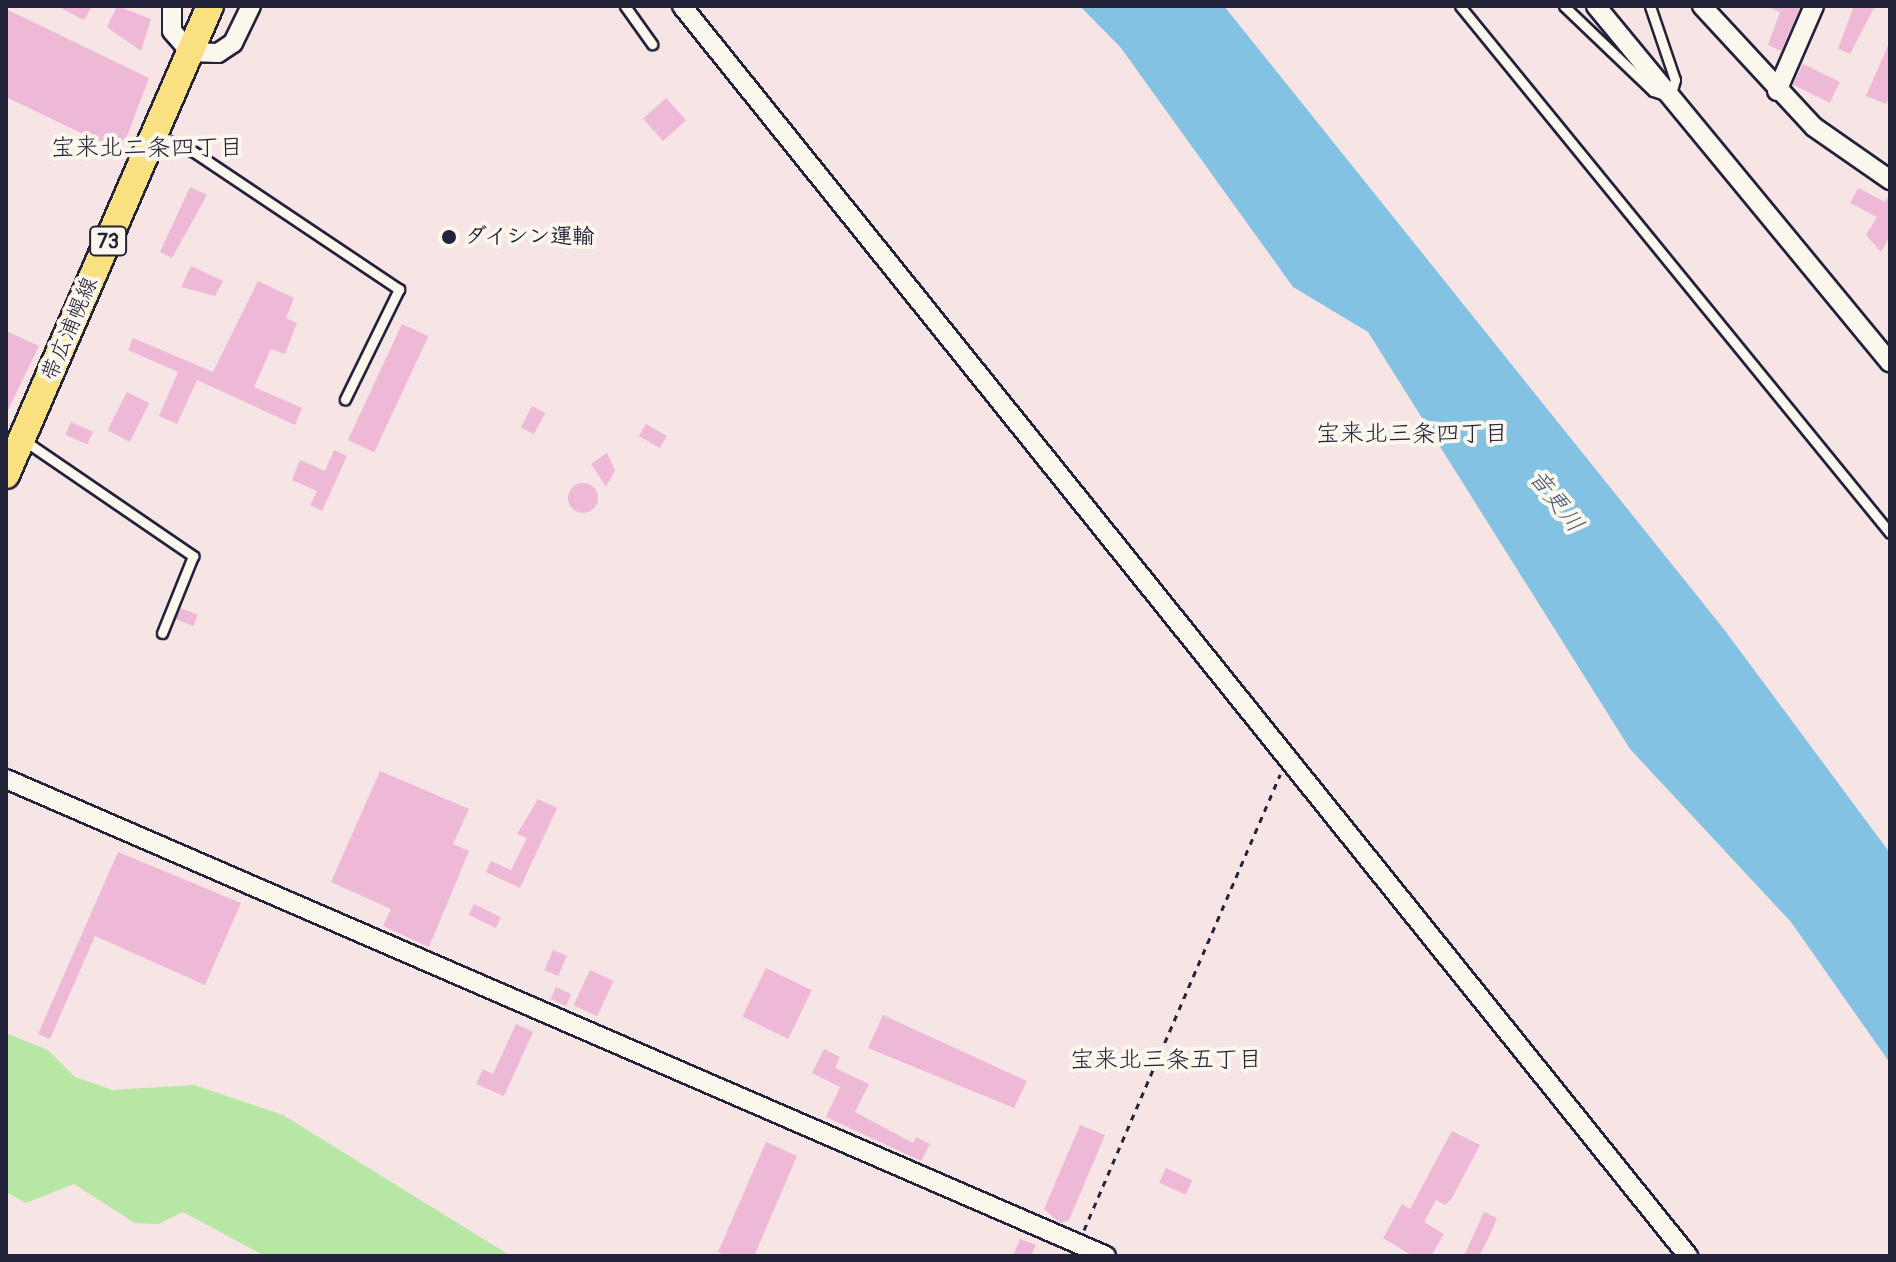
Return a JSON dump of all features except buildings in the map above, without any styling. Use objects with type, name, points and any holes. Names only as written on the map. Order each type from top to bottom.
[{"type":"main road","name":"帯広浦幌線","points":[[6,475],[210,6]]},
{"type":"street","points":[[172,6],[172,31],[190,52],[218,53],[233,43],[251,6]]},
{"type":"street","points":[[682,6],[1688,1256]]},
{"type":"street","points":[[1596,6],[1890,363]]},
{"type":"street","points":[[1702,6],[1777,91],[1890,180]]},
{"type":"street","points":[[1777,91],[1814,6]]},
{"type":"street","points":[[6,779],[1075,1250],[1106,1256]]},
{"type":"lane","points":[[625,6],[652,44]]},
{"type":"lane","points":[[1460,6],[1890,533]]},
{"type":"lane","points":[[1564,6],[1653,91],[1670,97],[1675,80],[1650,6]]},
{"type":"lane","points":[[154,135],[194,152],[399,289],[345,399]]},
{"type":"lane","points":[[22,439],[193,556],[162,633]]},
{"type":"path","points":[[1075,1250],[1279,767]]},
{"type":"green space","points":[[6,1033],[48,1050],[75,1077],[112,1090],[194,1085],[283,1115],[511,1256],[265,1256],[183,1212],[158,1224],[135,1223],[74,1184],[26,1203],[6,1192]]},
{"type":"water","name":"音更川","points":[[1080,6],[1224,6],[1723,628],[1890,853],[1890,1063],[1791,922],[1630,749],[1368,332],[1293,287],[1121,48]]},
{"type":"place","name":"ダイシン運輸","points":[[449,237]]},
{"type":"district","name":"宝来北二条四丁目","points":[[147,148]]},
{"type":"district","name":"宝来北三条四丁目","points":[[1412,434]]},
{"type":"district","name":"宝来北三条五丁目","points":[[1166,1060]]}]
